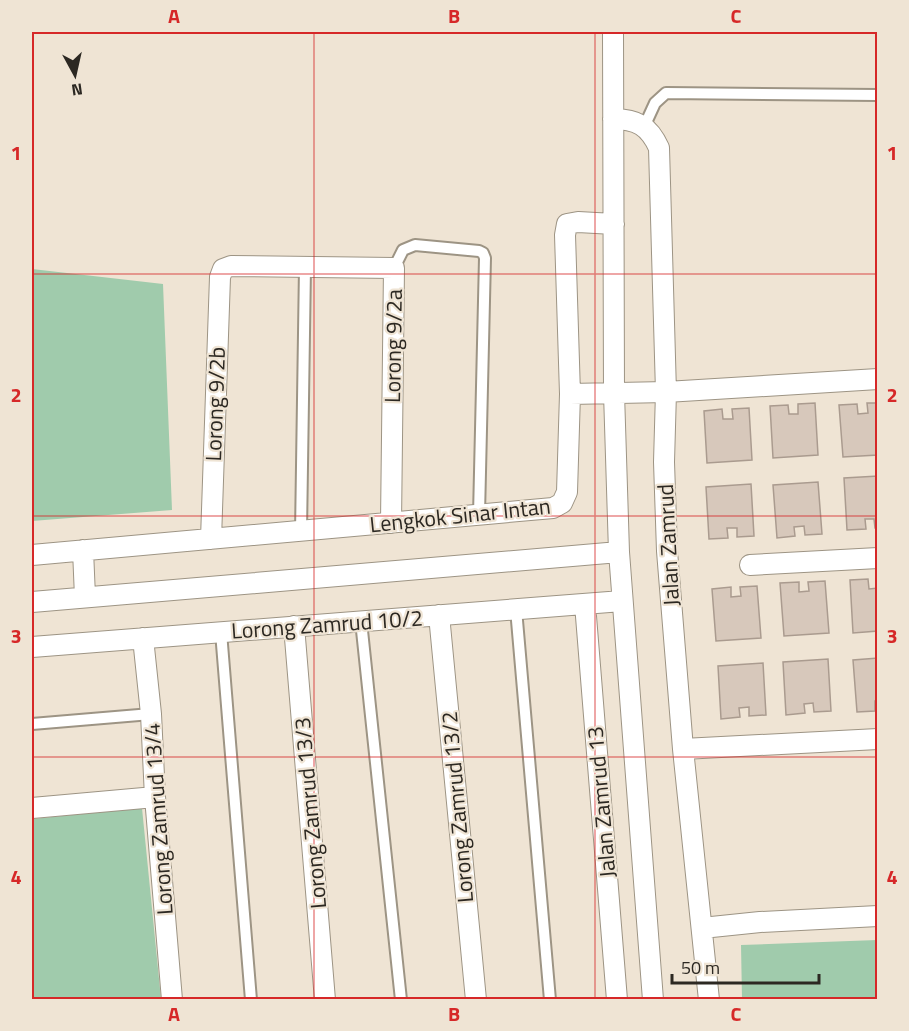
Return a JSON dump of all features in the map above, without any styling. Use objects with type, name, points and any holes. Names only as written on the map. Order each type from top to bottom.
[{"type":"street","points":[[613,32],[614,393],[619,552],[653,999]]},
{"type":"street","points":[[613,119],[627,119],[644,127]]},
{"type":"street","name":"Jalan Zamrud","points":[[644,127],[653,136],[659,148],[666,392],[664,462],[667,551],[683,749],[709,999]]},
{"type":"street","name":"Lengkok Sinar Intan","points":[[32,555],[553,508],[562,503],[567,492],[570,394],[565,235],[567,224],[578,222],[614,224]]},
{"type":"street","name":"Lorong 9/2a","points":[[223,269],[231,266],[394,268],[391,523]]},
{"type":"street","name":"Lorong 9/2b","points":[[211,539],[219,277],[223,269]]},
{"type":"street","points":[[570,394],[666,392],[878,379]]},
{"type":"street","points":[[82,550],[85,597]]},
{"type":"street","points":[[32,602],[619,552]]},
{"type":"street","points":[[750,565],[878,558]]},
{"type":"street","name":"Lorong Zamrud 10/2","points":[[32,646],[622,601]]},
{"type":"street","name":"Jalan Zamrud 13","points":[[585,604],[617,999]]},
{"type":"street","name":"Lorong Zamrud 13/2","points":[[439,615],[476,999]]},
{"type":"street","name":"Lorong Zamrud 13/3","points":[[294,626],[325,999]]},
{"type":"street","name":"Lorong Zamrud 13/4","points":[[143,638],[151,714],[155,796],[172,999]]},
{"type":"street","points":[[683,749],[878,739]]},
{"type":"street","points":[[32,808],[155,796]]},
{"type":"street","points":[[702,928],[760,921],[878,916]]},
{"type":"lane","points":[[644,127],[655,103],[666,93],[878,95]]},
{"type":"lane","points":[[394,268],[403,250],[415,245],[479,251],[485,258],[479,515]]},
{"type":"lane","points":[[301,532],[305,267]]},
{"type":"lane","points":[[516,609],[550,999]]},
{"type":"lane","points":[[361,621],[401,999]]},
{"type":"lane","points":[[221,632],[251,999]]},
{"type":"lane","points":[[32,724],[151,714]]},
{"type":"green space","points":[[32,269],[163,284],[172,510],[32,521]]},
{"type":"green space","points":[[142,808],[161,999],[32,1000],[32,819]]},
{"type":"green space","points":[[877,940],[877,999],[742,999],[741,945]]},
{"type":"building","points":[[815,403],[818,455],[773,458],[770,406],[788,405],[789,414],[798,414],[798,404]]},
{"type":"building","points":[[867,403],[878,403],[878,455],[843,457],[839,405],[857,404],[858,414],[868,413]]},
{"type":"building","points":[[749,408],[752,460],[707,463],[704,411],[722,409],[723,419],[733,419],[732,409]]},
{"type":"building","points":[[878,476],[878,528],[875,528],[874,519],[865,519],[866,529],[847,530],[844,478]]},
{"type":"building","points":[[818,482],[822,534],[805,535],[804,526],[794,527],[795,536],[777,538],[773,485]]},
{"type":"building","points":[[751,484],[754,536],[737,537],[737,528],[727,528],[728,538],[709,539],[706,487]]},
{"type":"building","points":[[868,579],[869,589],[878,588],[878,631],[853,633],[850,580]]},
{"type":"building","points":[[825,581],[829,633],[784,636],[780,583],[799,582],[799,592],[809,591],[808,582]]},
{"type":"building","points":[[757,586],[761,638],[716,641],[712,589],[731,587],[731,597],[741,596],[740,587]]},
{"type":"building","points":[[878,658],[878,701],[875,701],[875,711],[857,712],[853,660]]},
{"type":"building","points":[[828,659],[831,711],[814,712],[813,703],[804,704],[805,713],[786,715],[783,662]]},
{"type":"building","points":[[763,663],[766,715],[749,716],[749,707],[739,708],[740,717],[721,719],[718,666]]}]
